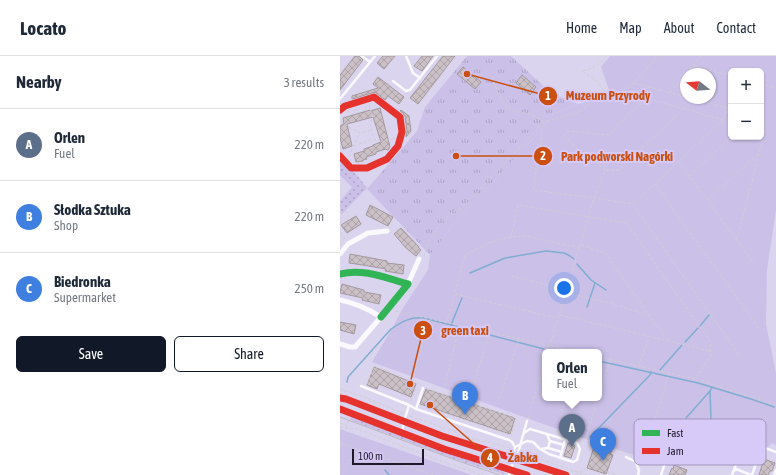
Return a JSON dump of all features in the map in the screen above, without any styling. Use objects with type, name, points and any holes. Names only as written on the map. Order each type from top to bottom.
[{"type":"main road","points":[[340,110],[345,106],[374,97],[400,117],[402,132],[398,146],[387,159],[367,168],[351,168],[340,156]]},
{"type":"main road","points":[[340,274],[345,272],[360,272],[408,284],[381,317]]},
{"type":"main road","points":[[340,398],[405,418],[455,440],[566,475]]},
{"type":"main road","points":[[340,409],[444,449],[510,472],[527,475]]},
{"type":"street","points":[[340,254],[348,244],[368,233],[387,232]]},
{"type":"street","points":[[408,284],[419,259]]},
{"type":"street","points":[[340,300],[365,308],[381,317],[355,347],[340,344]]},
{"type":"lane","points":[[362,56],[370,62]]},
{"type":"lane","points":[[340,99],[375,56]]},
{"type":"lane","points":[[406,56],[412,73],[420,78]]},
{"type":"lane","points":[[393,81],[406,91],[410,90],[437,56]]},
{"type":"lane","points":[[361,386],[416,409],[509,440],[512,442],[514,448],[514,459]]},
{"type":"lane","points":[[416,409],[424,388]]},
{"type":"lane","points":[[403,434],[402,428],[409,405]]},
{"type":"lane","points":[[510,472],[521,444],[527,421]]},
{"type":"lane","points":[[514,448],[527,441],[533,442],[540,449],[549,454],[573,462],[577,460],[580,449],[578,443],[530,429],[524,433]]},
{"type":"lane","points":[[547,435],[550,441],[548,448]]},
{"type":"lane","points":[[560,458],[566,440]]},
{"type":"lane","points":[[550,441],[564,445]]},
{"type":"lane","points":[[540,449],[548,448],[562,452]]},
{"type":"lane","points":[[766,449],[776,452]]},
{"type":"lane","points":[[626,457],[634,461]]},
{"type":"lane","points":[[637,465],[639,471],[638,475]]},
{"type":"lane","points":[[660,475],[664,465]]},
{"type":"lane","points":[[732,475],[736,465]]},
{"type":"lane","points":[[733,471],[736,469],[752,475],[755,465]]},
{"type":"lane","points":[[774,475],[776,470]]},
{"type":"path","points":[[606,56],[602,62],[591,69],[582,71],[598,82],[603,90],[614,93],[623,91],[634,83],[657,56]]},
{"type":"path","points":[[670,92],[701,56]]},
{"type":"path","points":[[693,66],[728,75]]},
{"type":"path","points":[[493,77],[501,100],[507,107],[529,114],[544,122]]},
{"type":"path","points":[[634,83],[680,95]]},
{"type":"path","points":[[764,85],[776,88]]},
{"type":"path","points":[[419,259],[425,256],[428,242],[438,227],[452,212],[461,209],[544,122],[574,114],[582,110],[600,95],[603,90]]},
{"type":"path","points":[[676,116],[619,170],[605,170],[563,136],[568,131],[608,135],[637,106],[654,100],[723,120]]},
{"type":"path","points":[[368,102],[373,117],[370,124],[374,138],[381,142],[401,136]]},
{"type":"path","points":[[364,103],[366,110]]},
{"type":"path","points":[[633,204],[723,120],[728,108],[713,104]]},
{"type":"path","points":[[355,106],[358,113]]},
{"type":"path","points":[[340,122],[360,133],[372,130]]},
{"type":"path","points":[[764,122],[766,123],[764,131]]},
{"type":"path","points":[[542,132],[533,190],[633,204],[739,355]]},
{"type":"path","points":[[347,160],[360,133]]},
{"type":"path","points":[[354,146],[374,138]]},
{"type":"path","points":[[689,176],[728,140]]},
{"type":"path","points":[[736,240],[762,140]]},
{"type":"path","points":[[707,200],[758,155]]},
{"type":"path","points":[[678,162],[756,266]]},
{"type":"path","points":[[549,349],[594,198],[605,170]]},
{"type":"path","points":[[655,184],[760,330]]},
{"type":"path","points":[[340,202],[349,216],[340,223]]},
{"type":"path","points":[[511,236],[518,205],[626,223],[710,341],[711,355],[695,379]]},
{"type":"path","points":[[340,233],[346,240]]},
{"type":"path","points":[[447,322],[465,254],[488,243],[511,236],[526,236],[579,248]]},
{"type":"path","points":[[580,244],[604,254],[670,342]]},
{"type":"path","points":[[511,276],[567,290]]},
{"type":"path","points":[[566,293],[609,303],[650,316]]},
{"type":"path","points":[[454,294],[558,318]]},
{"type":"path","points":[[387,310],[401,311],[490,333],[519,338],[564,349]]},
{"type":"path","points":[[559,315],[711,351]]},
{"type":"path","points":[[413,376],[430,319]]},
{"type":"path","points":[[445,386],[460,326]]},
{"type":"path","points":[[471,392],[490,333]]},
{"type":"path","points":[[638,366],[649,337]]},
{"type":"path","points":[[499,399],[519,338]]},
{"type":"path","points":[[602,358],[695,379],[776,405]]},
{"type":"path","points":[[602,385],[610,359]]},
{"type":"path","points":[[365,388],[374,366],[421,384],[424,388],[516,418],[509,440]]},
{"type":"path","points":[[527,421],[542,372]]},
{"type":"path","points":[[655,419],[669,373]]},
{"type":"path","points":[[409,405],[416,388]]},
{"type":"path","points":[[340,390],[358,395],[405,418],[456,432],[458,435],[482,443],[485,441],[514,448]]},
{"type":"path","points":[[340,390],[374,403],[405,418],[418,422]]},
{"type":"path","points":[[559,422],[565,401]]},
{"type":"path","points":[[597,401],[586,438],[634,455]]},
{"type":"path","points":[[418,404],[511,435]]},
{"type":"path","points":[[346,428],[349,418]]},
{"type":"path","points":[[340,423],[347,425]]},
{"type":"path","points":[[340,427],[358,429],[449,464],[483,475]]},
{"type":"path","points":[[452,434],[457,434]]},
{"type":"path","points":[[615,448],[618,438]]},
{"type":"path","points":[[484,442],[493,446]]},
{"type":"path","points":[[340,443],[434,475]]},
{"type":"path","points":[[340,473],[359,449]]},
{"type":"path","points":[[522,452],[587,475]]},
{"type":"path","points":[[527,458],[528,454]]},
{"type":"path","points":[[578,472],[587,469]]},
{"type":"path","points":[[607,472],[617,474]]},
{"type":"green space","points":[[467,56],[511,56],[551,93],[578,104],[553,114],[542,129],[462,214],[430,255],[367,189],[417,131],[425,107]]},
{"type":"green space","points":[[610,56],[776,56],[776,210],[767,270],[766,324],[776,373],[776,445],[772,443],[768,447],[766,446],[766,419],[634,419],[634,455],[571,434],[372,362],[401,311],[428,270],[430,255],[462,214],[542,129],[553,114],[578,104],[599,99],[610,93],[601,67]]},
{"type":"green space","points":[[340,161],[356,174],[367,188],[341,215],[340,201],[352,187],[340,175]]},
{"type":"green space","points":[[351,417],[431,448],[503,471],[506,475],[460,461],[350,420]]},
{"type":"green space","points":[[340,429],[351,433],[472,475],[340,475]]},
{"type":"building","points":[[355,56],[359,56],[363,60],[340,90],[340,75]]},
{"type":"building","points":[[383,56],[395,56],[384,69],[377,63]]},
{"type":"building","points":[[422,56],[433,56],[422,71],[414,66]]},
{"type":"building","points":[[443,56],[455,56],[418,104],[410,98]]},
{"type":"building","points":[[463,67],[481,82],[475,89],[457,74]]},
{"type":"building","points":[[522,75],[536,87],[530,95],[516,83]]},
{"type":"building","points":[[378,77],[404,97],[399,104],[388,96],[385,100],[375,92],[352,99],[352,96],[378,88],[373,84]]},
{"type":"building","points":[[380,108],[390,147],[388,150],[386,149],[376,152],[376,154],[366,157],[367,159],[363,161],[356,162],[354,154],[364,151],[364,149],[381,142],[373,117],[347,124],[352,146],[343,149],[340,138],[340,126],[344,124],[343,118]]},
{"type":"building","points":[[401,110],[409,116],[411,131],[406,137],[407,131],[405,116],[400,111]]},
{"type":"building","points":[[370,205],[393,217],[388,226],[366,215]]},
{"type":"building","points":[[356,216],[361,224],[347,233],[341,225]]},
{"type":"building","points":[[401,228],[421,250],[416,256],[406,248],[394,234]]},
{"type":"building","points":[[350,254],[387,261],[387,263],[404,265],[403,274],[385,271],[386,269],[349,263]]},
{"type":"building","points":[[342,284],[364,290],[364,292],[381,295],[379,304],[362,300],[363,298],[340,293]]},
{"type":"building","points":[[340,322],[356,325],[354,334],[340,330]]},
{"type":"building","points":[[374,367],[416,384],[411,397],[379,384],[377,389],[367,385]]},
{"type":"building","points":[[426,389],[515,418],[510,434],[420,404]]},
{"type":"building","points":[[568,443],[575,446],[571,458],[564,456]]},
{"type":"building","points":[[595,444],[612,450],[610,454],[613,455],[606,474],[587,468]]},
{"type":"building","points":[[766,460],[775,463],[772,471],[770,471],[768,475],[759,475],[762,465],[766,465]]},
{"type":"building","points":[[674,465],[687,470],[685,475],[669,475]]},
{"type":"waterway","points":[[470,273],[505,258],[546,251],[564,253],[574,259]]},
{"type":"waterway","points":[[577,264],[591,280],[606,290]]},
{"type":"waterway","points":[[587,307],[595,283]]},
{"type":"waterway","points":[[451,325],[462,298]]},
{"type":"waterway","points":[[700,326],[709,315]]},
{"type":"waterway","points":[[347,382],[348,377],[391,329],[403,322],[415,318],[424,318],[544,349]]},
{"type":"waterway","points":[[685,342],[698,328]]},
{"type":"waterway","points":[[660,370],[682,345]]},
{"type":"waterway","points":[[602,362],[698,383],[774,407]]},
{"type":"waterway","points":[[590,437],[650,375],[651,372]]},
{"type":"waterway","points":[[686,418],[712,387]]},
{"type":"waterway","points":[[710,391],[711,419]]},
{"type":"waterway","points":[[385,470],[389,475]]},
{"type":"tram line","points":[[340,417],[500,475]]},
{"type":"traffic: fast","points":[[340,274],[349,272],[366,273],[408,284],[381,317]]},
{"type":"traffic: jam","points":[[340,110],[345,106],[374,97],[400,117],[402,132],[398,146],[387,159],[367,168],[351,168],[340,156]]},
{"type":"traffic: jam","points":[[340,398],[442,436],[566,475]]},
{"type":"traffic: jam","points":[[340,409],[444,449],[527,475]]},
{"type":"place","name":"Muzeum Przyrody","points":[[467,74]]},
{"type":"place","name":"Park podworski Nagórki","points":[[456,156]]},
{"type":"place","name":"green taxi","points":[[410,384]]},
{"type":"place","name":"Żabka","points":[[430,405]]},
{"type":"place","name":"Słodka Sztuka","points":[[465,415]]},
{"type":"place","name":"Orlen","points":[[572,447]]},
{"type":"place","name":"Biedronka","points":[[603,461]]}]
